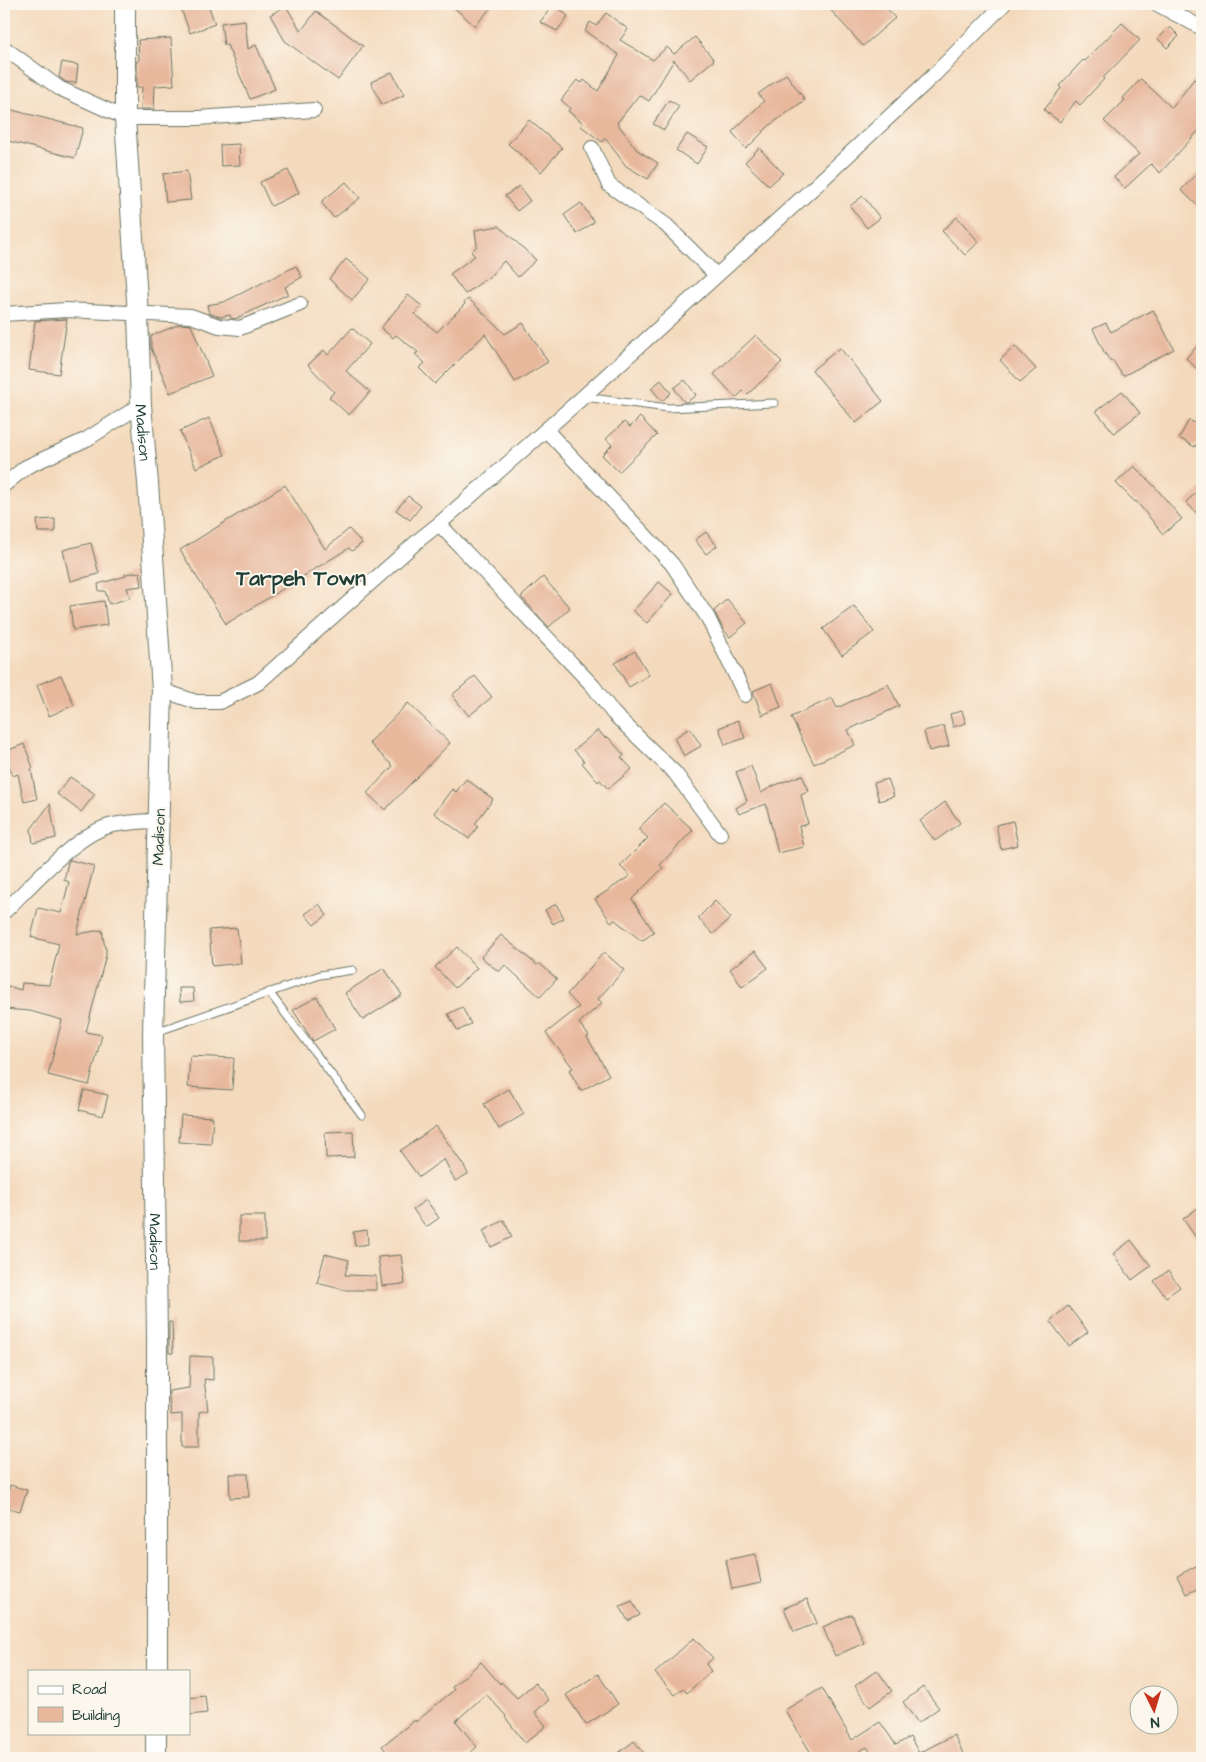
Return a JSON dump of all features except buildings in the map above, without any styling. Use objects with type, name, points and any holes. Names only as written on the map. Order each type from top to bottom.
[{"type":"street","name":"Madison","points":[[125,4],[125,118],[138,315],[141,405],[149,493],[162,690],[153,1033],[157,1337],[157,1670]]},
{"type":"street","points":[[162,690],[196,702],[220,702],[258,683],[420,538],[439,524],[583,397],[934,75],[1004,4]]},
{"type":"street","points":[[1157,4],[1202,28]]},
{"type":"street","points":[[4,48],[59,88],[125,118],[198,118],[314,110]]},
{"type":"street","points":[[592,148],[609,185],[666,225],[716,275]]},
{"type":"street","points":[[4,314],[66,310],[138,315],[191,316],[219,326],[240,328],[300,304]]},
{"type":"street","points":[[4,485],[26,467],[87,439],[141,405]]},
{"type":"street","points":[[546,430],[672,564],[708,618],[746,694]]},
{"type":"street","points":[[439,524],[593,686],[613,713],[675,773],[720,834]]},
{"type":"street","points":[[4,912],[62,856],[84,838],[110,826],[159,820]]},
{"type":"street","points":[[156,1734],[156,1758]]},
{"type":"lane","points":[[583,397],[668,408],[774,403]]},
{"type":"lane","points":[[153,1033],[320,975],[353,970]]},
{"type":"lane","points":[[269,992],[362,1115]]},
{"type":"district","name":"Tarpeh Town","points":[[301,578]]}]
